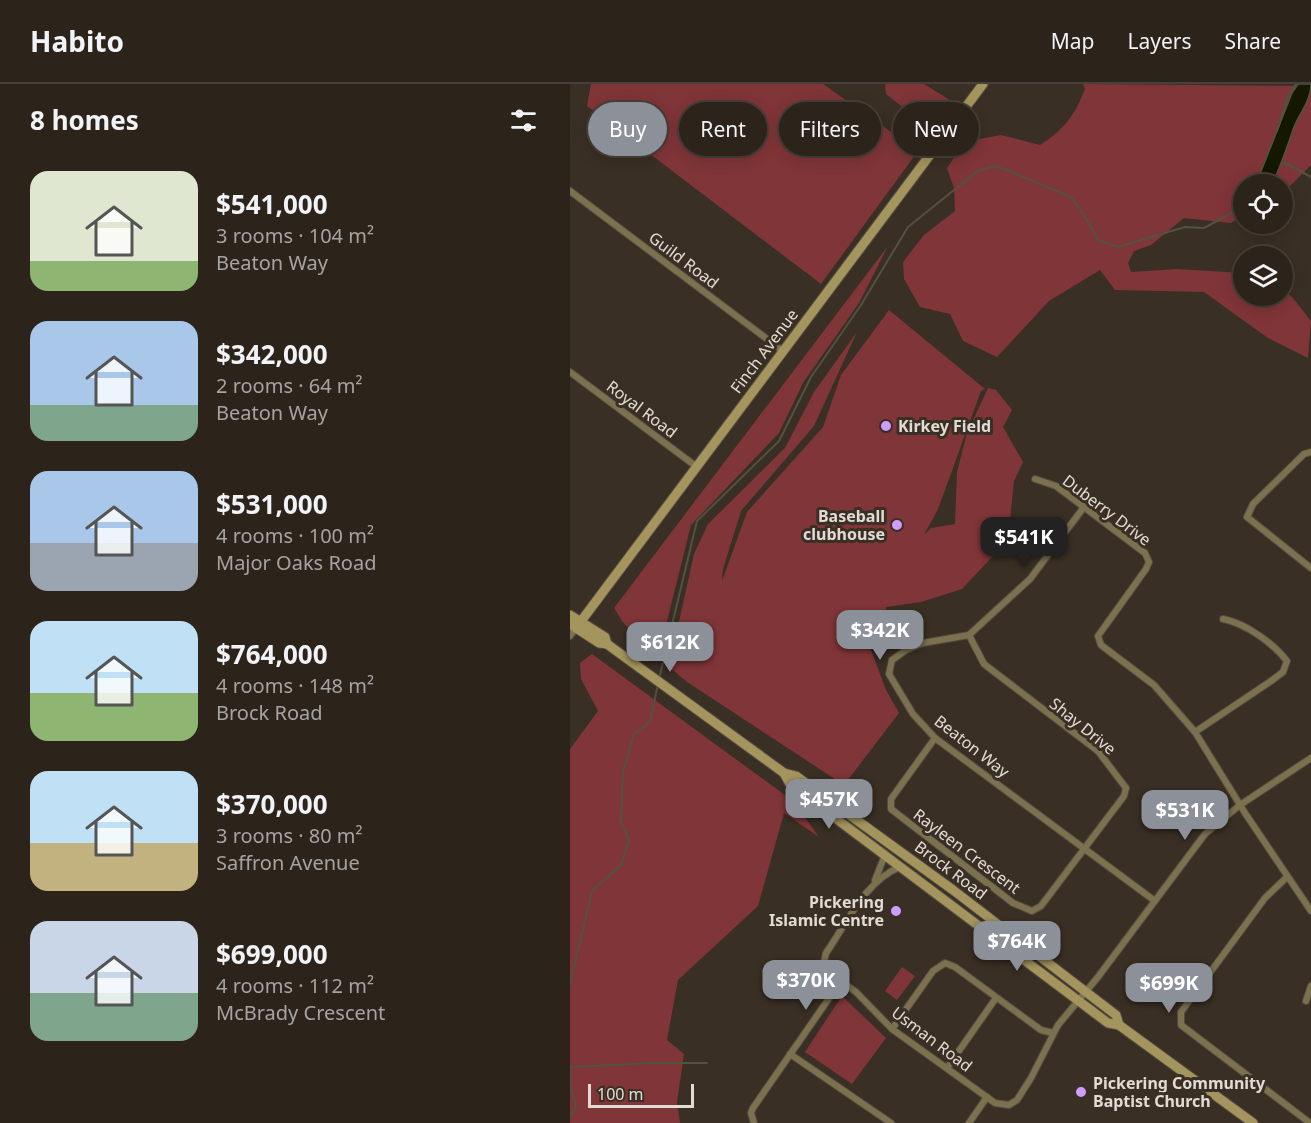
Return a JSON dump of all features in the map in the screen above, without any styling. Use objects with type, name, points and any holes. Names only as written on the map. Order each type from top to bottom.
[{"type":"main road","name":"Finch Avenue","points":[[576,624],[697,467],[983,84]]},
{"type":"main road","name":"Brock Road","points":[[570,615],[576,624],[605,637],[607,644],[784,773],[796,776],[903,853],[1086,991],[1116,1015],[1119,1025]]},
{"type":"main road","name":"Brock Road","points":[[784,773],[790,784],[1078,1001],[1108,1023],[1119,1025],[1253,1123]]},
{"type":"main road","points":[[885,855],[903,853]]},
{"type":"street","name":"Guild Road","points":[[570,191],[783,351]]},
{"type":"street","name":"Royal Road","points":[[570,372],[697,467]]},
{"type":"street","points":[[1311,452],[1304,454],[1253,504],[1247,517],[1311,568]]},
{"type":"street","name":"Duberry Drive","points":[[1035,480],[1056,486],[1145,553],[1149,562],[1098,636],[1101,645],[1154,685],[1195,732],[1240,805],[1311,911]]},
{"type":"street","points":[[969,635],[1030,579],[1084,507]]},
{"type":"street","points":[[1195,732],[1272,681],[1283,672],[1287,662],[1281,653],[1238,622],[1223,620]]},
{"type":"street","name":"Finch Avenue","points":[[570,636],[576,624]]},
{"type":"street","name":"Beaton Way","points":[[969,635],[923,643],[906,650],[892,660],[890,674],[913,714],[935,738],[1155,900]]},
{"type":"street","name":"Shay Drive","points":[[969,635],[984,664],[990,670],[1098,751],[1124,781],[1126,788],[1124,796],[1085,848]]},
{"type":"street","name":"Rayleen Crescent","points":[[935,738],[891,799],[891,809],[1013,903],[1032,911],[1041,906],[1085,848]]},
{"type":"street","points":[[892,1029],[933,971],[945,963],[1041,1030],[1053,1034],[1205,834],[1240,805],[1311,758]]},
{"type":"street","name":"Usman Road","points":[[885,855],[872,886],[824,958],[826,970],[856,992],[892,1029],[987,1097],[1004,1106],[1017,1100],[1040,1063],[1053,1034]]},
{"type":"street","name":"Usman Road","points":[[872,886],[885,873],[900,867]]},
{"type":"street","points":[[1287,877],[1265,898],[1181,1012],[1181,1025],[1310,1123]]},
{"type":"street","points":[[754,1123],[751,1113],[753,1108],[841,981]]},
{"type":"street","points":[[1306,1001],[1311,986]]},
{"type":"street","points":[[947,1068],[996,998]]},
{"type":"street","points":[[790,1054],[891,1123]]},
{"type":"street","points":[[969,1123],[987,1097]]},
{"type":"shaded area","points":[[591,84],[823,84],[849,102],[779,102],[779,156],[881,156],[881,125],[893,133],[893,156],[914,156],[821,284],[653,156],[667,156],[667,102],[588,102],[587,106]]},
{"type":"shaded area","points":[[885,84],[924,84],[953,102],[896,102],[886,94]]},
{"type":"shaded area","points":[[1083,84],[1311,86],[1311,165],[1293,183],[1293,174],[1233,174],[1233,222],[1184,218],[1151,245],[1134,251],[1128,263],[1131,272],[1177,269],[1233,272],[1233,306],[1293,306],[1293,298],[1311,321],[1308,358],[1268,338],[1204,292],[1115,290],[1100,270],[1049,301],[997,357],[963,341],[950,314],[920,307],[904,279],[903,262],[924,235],[955,211],[954,188],[947,168],[955,156],[979,156],[979,139],[1001,135],[1040,145],[1056,133],[1073,114],[1085,89]]},
{"type":"shaded area","points":[[1298,84],[1311,84],[1307,101],[1294,127],[1276,174],[1260,174],[1292,93]]},
{"type":"shaded area","points":[[888,246],[859,303],[803,383],[779,433],[691,525],[657,661],[622,621],[614,608]]},
{"type":"shaded area","points":[[889,310],[985,389],[981,391],[938,509],[924,535],[931,528],[955,524],[957,472],[967,433],[988,388],[996,390],[1012,410],[1003,427],[1023,462],[1014,481],[1009,530],[994,555],[962,589],[921,602],[886,607],[883,635],[868,642],[886,690],[899,713],[844,785],[687,682],[669,667],[694,554],[708,524],[785,448],[814,392],[857,332],[814,426],[741,511],[723,569],[722,581],[747,512],[823,427],[841,375]]},
{"type":"shaded area","points":[[592,654],[793,801],[819,837],[784,813],[758,906],[678,980],[667,1040],[684,1054],[677,1102],[680,1123],[570,1123],[570,749],[598,711],[581,679],[580,663]]},
{"type":"shaded area","points":[[902,967],[915,976],[897,1000],[885,991]]},
{"type":"shaded area","points":[[842,996],[886,1038],[852,1084],[805,1052]]},
{"type":"waterway","points":[[1277,131],[1289,93],[1296,84]]},
{"type":"waterway","points":[[1283,162],[1311,177]]},
{"type":"waterway","points":[[659,679],[697,521],[779,441],[811,377],[861,305],[908,227],[979,170],[997,166],[1071,197],[1098,240],[1118,247],[1185,227],[1204,228],[1233,212]]},
{"type":"waterway","points":[[570,984],[592,891],[621,865],[629,840],[621,822],[623,772],[634,734],[650,722],[658,684]]},
{"type":"waterway","points":[[570,1067],[707,1063]]},
{"type":"waterway","points":[[570,1070],[570,1086],[576,1107],[570,1117]]},
{"type":"place","name":"Kirkey Field","points":[[886,426]]},
{"type":"place","name":"Baseball clubhouse","points":[[897,525]]},
{"type":"place","name":"Pickering Islamic Centre","points":[[896,911]]},
{"type":"place","name":"Pickering Community Baptist Church","points":[[1081,1092]]}]
